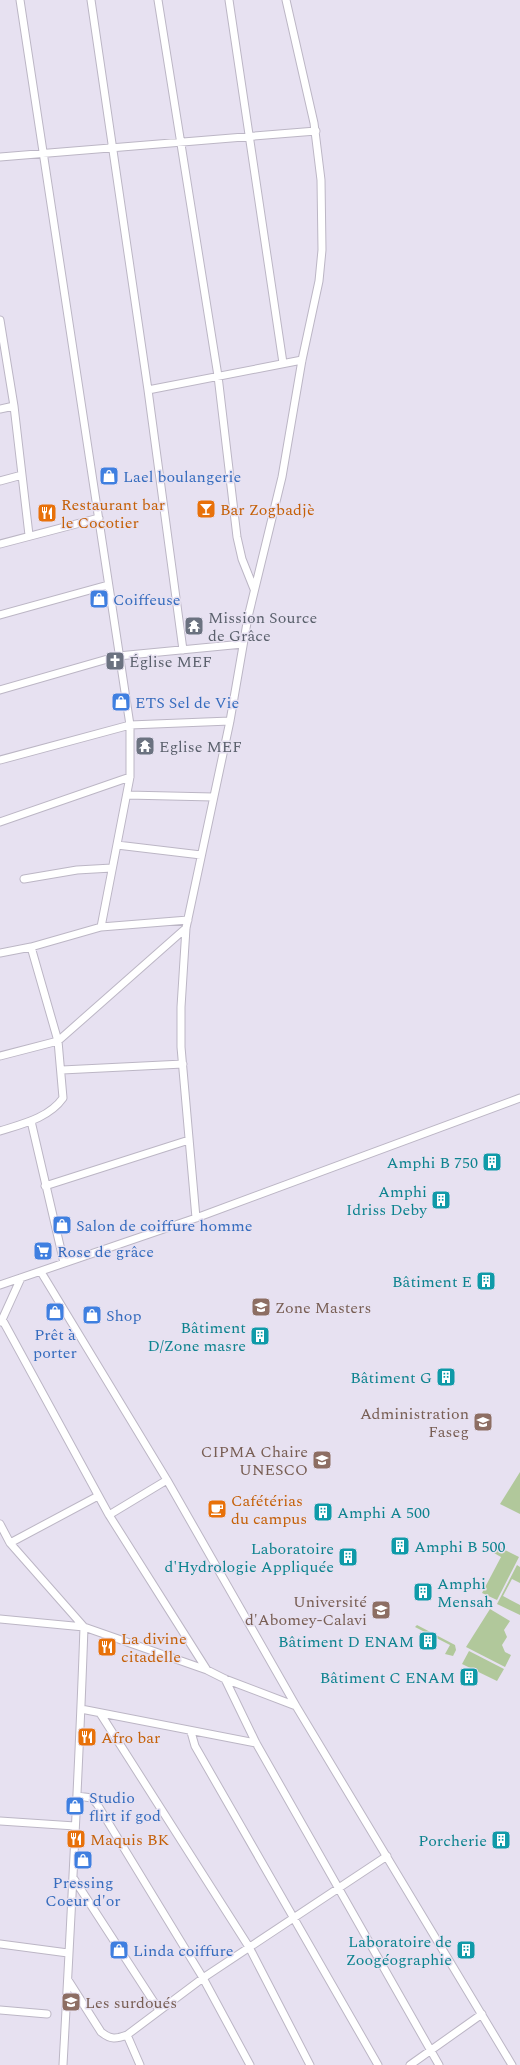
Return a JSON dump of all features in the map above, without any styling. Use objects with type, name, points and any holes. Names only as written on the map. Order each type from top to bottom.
[{"type":"street","points":[[20,0],[99,518],[118,656],[130,724],[130,777],[101,928]]},
{"type":"street","points":[[91,0],[148,390],[183,650]]},
{"type":"street","points":[[158,0],[218,376],[237,537],[242,559],[254,589]]},
{"type":"street","points":[[229,0],[284,363]]},
{"type":"street","points":[[196,1218],[183,1064],[181,1007],[186,928],[230,721],[254,589],[282,477],[302,360],[319,281],[322,250],[321,188],[316,131],[286,0]]},
{"type":"street","points":[[0,157],[43,154],[112,146],[181,143],[316,131]]},
{"type":"street","points":[[0,320],[14,406],[29,535]]},
{"type":"street","points":[[148,390],[302,360]]},
{"type":"street","points":[[0,409],[14,406]]},
{"type":"street","points":[[0,481],[22,475]]},
{"type":"street","points":[[0,544],[29,535],[99,518]]},
{"type":"street","points":[[0,615],[108,585]]},
{"type":"street","points":[[0,690],[118,656],[243,644]]},
{"type":"street","points":[[0,760],[130,724],[230,721]]},
{"type":"street","points":[[0,822],[130,777]]},
{"type":"street","points":[[127,795],[213,797]]},
{"type":"street","points":[[117,845],[201,855]]},
{"type":"street","points":[[24,880],[76,870],[112,868]]},
{"type":"street","points":[[0,953],[101,928],[188,920]]},
{"type":"street","points":[[0,1056],[58,1041],[186,928]]},
{"type":"street","points":[[0,1131],[31,1121],[57,1107],[63,1098],[62,1070],[58,1041],[31,946]]},
{"type":"street","points":[[62,1070],[183,1064]]},
{"type":"street","points":[[0,1284],[41,1272],[196,1218],[520,1098]]},
{"type":"street","points":[[31,1121],[64,1263]]},
{"type":"street","points":[[45,1186],[189,1140]]},
{"type":"street","points":[[41,1272],[167,1480],[296,1706],[512,2065]]},
{"type":"street","points":[[21,1278],[1,1321],[109,1515],[207,1670]]},
{"type":"street","points":[[109,1515],[167,1480]]},
{"type":"street","points":[[10,1543],[98,1496]]},
{"type":"street","points":[[0,1524],[10,1543],[84,1627],[74,1879],[68,1953],[68,1980],[63,2065]]},
{"type":"street","points":[[0,1618],[84,1627],[207,1670],[225,1679],[296,1706]]},
{"type":"street","points":[[225,1679],[256,1743],[339,1886],[439,2065]]},
{"type":"street","points":[[81,1709],[191,1732],[256,1743]]},
{"type":"street","points":[[100,1713],[249,1948],[310,2065]]},
{"type":"street","points":[[191,1732],[195,1746],[294,1916],[378,2065]]},
{"type":"street","points":[[77,1796],[92,1798],[97,1804],[203,1978],[250,2065]]},
{"type":"street","points":[[0,1821],[75,1826]]},
{"type":"street","points":[[68,1980],[101,2032],[108,2037],[116,2039],[127,2035],[203,1978],[339,1886],[387,1856]]},
{"type":"street","points":[[74,1879],[159,2010]]},
{"type":"street","points":[[0,1944],[68,1953]]},
{"type":"street","points":[[0,2010],[47,2014]]},
{"type":"street","points":[[410,2065],[482,2014]]},
{"type":"street","points":[[127,2035],[140,2065]]},
{"type":"green space","points":[[520,1472],[520,1514],[500,1504]]},
{"type":"green space","points":[[497,1546],[519,1557],[497,1600],[482,1593],[501,1557],[494,1553]]},
{"type":"green space","points":[[517,1565],[520,1567],[520,1583],[512,1579],[503,1596],[520,1605],[520,1615],[497,1604]]},
{"type":"green space","points":[[490,1609],[510,1621],[504,1630],[507,1637],[502,1645],[505,1652],[511,1655],[505,1667],[466,1647]]},
{"type":"green space","points":[[417,1625],[455,1645],[456,1650],[453,1656],[445,1654],[450,1645],[415,1627]]},
{"type":"green space","points":[[469,1651],[504,1669],[497,1681],[462,1664]]},
{"type":"place","name":"Lael boulangerie","points":[[109,476]]},
{"type":"place","name":"Bar Zogbadjè","points":[[206,509]]},
{"type":"place","name":"Restaurant bar le Cocotier","points":[[47,513]]},
{"type":"place","name":"Coiffeuse","points":[[99,599]]},
{"type":"place","name":"Mission Source de Grâce","points":[[194,626]]},
{"type":"place","name":"Église MEF","points":[[115,661]]},
{"type":"place","name":"ETS Sel de Vie","points":[[121,702]]},
{"type":"place","name":"Eglise MEF","points":[[145,746]]},
{"type":"place","name":"Amphi B 750","points":[[492,1162]]},
{"type":"place","name":"Amphi Idriss Deby","points":[[441,1200]]},
{"type":"place","name":"Salon de coiffure homme","points":[[62,1225]]},
{"type":"place","name":"Rose de grâce","points":[[43,1251]]},
{"type":"place","name":"Bâtiment E","points":[[486,1281]]},
{"type":"place","name":"Zone Masters","points":[[261,1307]]},
{"type":"place","name":"Prêt à porter","points":[[55,1312]]},
{"type":"place","name":"Shop","points":[[92,1315]]},
{"type":"place","name":"Bâtiment D/Zone masre","points":[[260,1336]]},
{"type":"place","name":"Bâtiment G","points":[[446,1377]]},
{"type":"place","name":"Administration Faseg","points":[[483,1422]]},
{"type":"place","name":"CIPMA Chaire UNESCO","points":[[322,1460]]},
{"type":"place","name":"Cafétérias du campus","points":[[217,1509]]},
{"type":"place","name":"Amphi A 500","points":[[323,1512]]},
{"type":"place","name":"Amphi B 500","points":[[400,1546]]},
{"type":"place","name":"Laboratoire d'Hydrologie Appliquée","points":[[348,1557]]},
{"type":"place","name":"Amphi Mensah","points":[[423,1592]]},
{"type":"place","name":"Université d'Abomey-Calavi","points":[[381,1610]]},
{"type":"place","name":"Bâtiment D ENAM","points":[[428,1641]]},
{"type":"place","name":"La divine citadelle","points":[[107,1647]]},
{"type":"place","name":"Bâtiment C ENAM","points":[[469,1677]]},
{"type":"place","name":"Afro bar","points":[[87,1737]]},
{"type":"place","name":"Studio flirt if god","points":[[75,1806]]},
{"type":"place","name":"Maquis BK","points":[[76,1839]]},
{"type":"place","name":"Porcherie","points":[[501,1840]]},
{"type":"place","name":"Pressing Coeur d'or","points":[[83,1860]]},
{"type":"place","name":"Linda coiffure","points":[[119,1950]]},
{"type":"place","name":"Laboratoire de Zoogéographie","points":[[466,1950]]},
{"type":"place","name":"Les surdoués","points":[[71,2002]]}]
